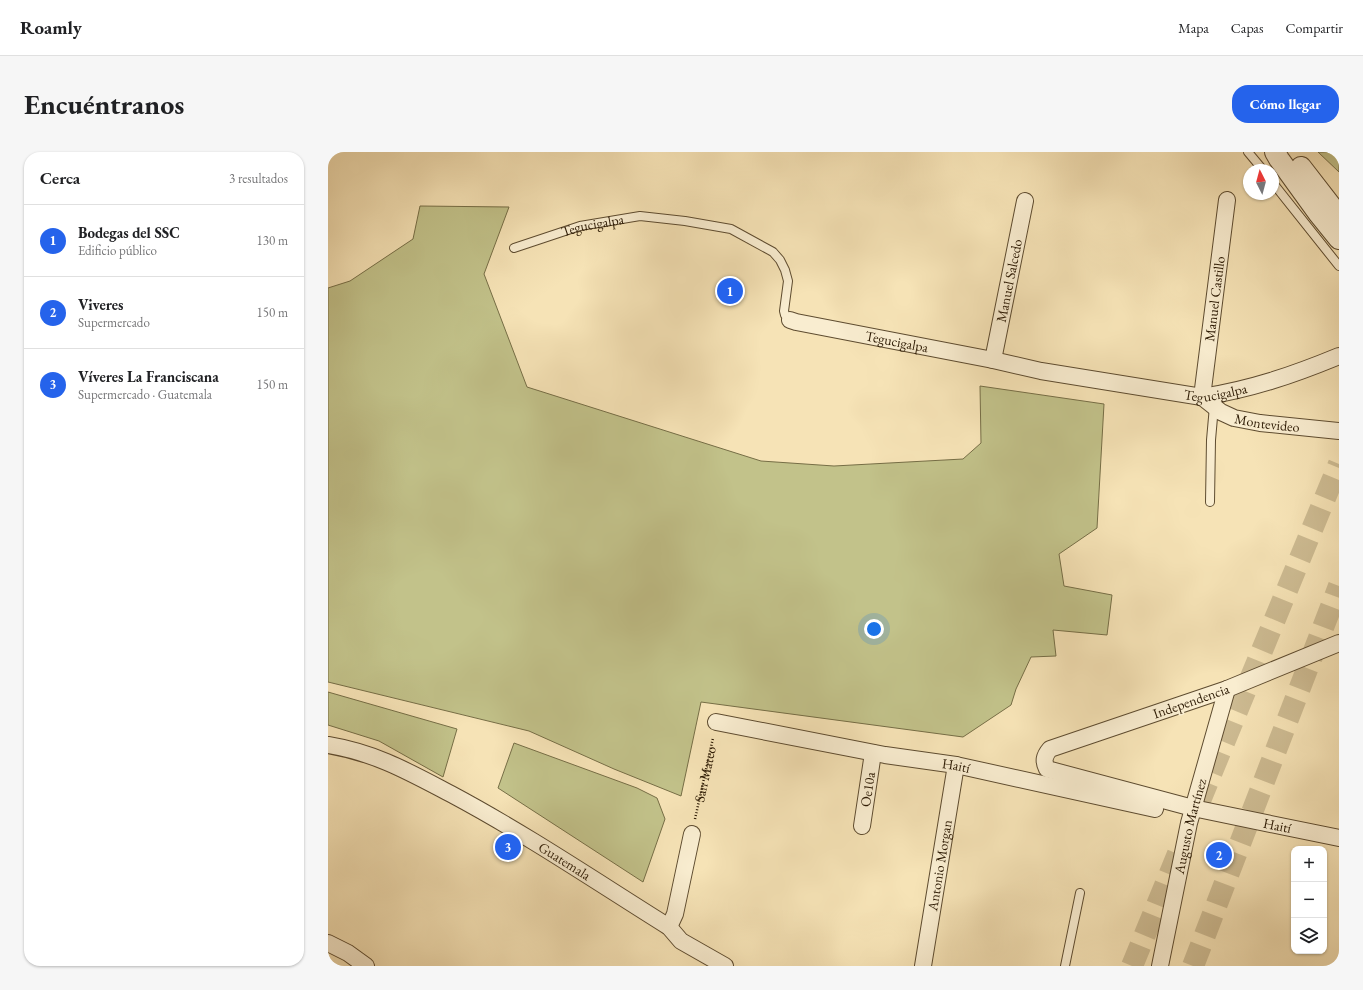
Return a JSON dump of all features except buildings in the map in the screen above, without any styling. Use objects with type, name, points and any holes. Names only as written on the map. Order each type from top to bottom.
[{"type":"street","points":[[1275,152],[1313,207],[1339,239]]},
{"type":"street","points":[[1290,152],[1339,216]]},
{"type":"street","name":"Manuel Castillo","points":[[1208,402],[1227,200]]},
{"type":"street","name":"Manuel Salcedo","points":[[993,360],[1025,201]]},
{"type":"street","name":"Tegucigalpa","points":[[790,320],[993,360],[1041,371],[1208,402],[1229,393],[1253,387],[1298,372],[1339,356]]},
{"type":"street","name":"Montevideo","points":[[1208,402],[1221,412],[1234,418],[1260,423],[1339,431]]},
{"type":"street","name":"Independencia","points":[[1045,759],[1046,754],[1050,749],[1227,689],[1339,643]]},
{"type":"street","name":"Augusto Martínez","points":[[1160,966],[1193,808],[1227,689]]},
{"type":"street","name":"Haití","points":[[716,722],[873,753],[956,765],[1181,814],[1193,808]]},
{"type":"street","name":"Guatemala","points":[[328,745],[365,754],[396,765],[485,812],[669,927],[681,941],[725,966]]},
{"type":"street","name":"Oe10a","points":[[862,826],[873,753]]},
{"type":"street","name":"Haití","points":[[1045,759],[1047,769],[1193,808],[1339,838]]},
{"type":"street","name":"Antonio Morgan","points":[[923,966],[956,765]]},
{"type":"street","points":[[669,927],[675,914],[693,830]]},
{"type":"street","points":[[328,943],[348,953],[366,966]]},
{"type":"lane","points":[[1248,152],[1258,164]]},
{"type":"lane","points":[[1279,191],[1339,266]]},
{"type":"lane","name":"Tegucigalpa","points":[[514,248],[580,226],[640,216],[685,221],[731,229],[772,252],[780,260],[788,281],[784,311],[785,315],[790,320]]},
{"type":"lane","points":[[1208,402],[1211,440],[1210,502]]},
{"type":"lane","points":[[1065,966],[1080,893]]},
{"type":"path","name":"San Mateo","points":[[693,830],[716,722]]},
{"type":"green space","points":[[1318,152],[1339,152],[1339,172]]},
{"type":"green space","points":[[420,206],[509,207],[484,274],[527,387],[761,461],[834,466],[963,459],[981,443],[980,386],[1104,404],[1097,528],[1059,554],[1064,586],[1112,595],[1107,635],[1053,630],[1056,656],[1031,657],[1016,689],[1011,705],[963,737],[701,702],[681,796],[614,769],[529,731],[328,682],[328,288],[350,281],[413,239]]},
{"type":"green space","points":[[328,692],[457,729],[443,777],[379,741],[328,725]]},
{"type":"green space","points":[[514,743],[637,788],[657,798],[665,819],[643,882],[498,788]]},
{"type":"tunnel","points":[[1199,803],[1339,464]]},
{"type":"tunnel","points":[[1193,966],[1339,586]]},
{"type":"tunnel","points":[[1132,966],[1182,844]]},
{"type":"place","name":"Bodegas del SSC","points":[[730,291]]},
{"type":"place","name":"Víveres La Franciscana","points":[[508,847]]},
{"type":"place","name":"Viveres","points":[[1219,855]]}]
